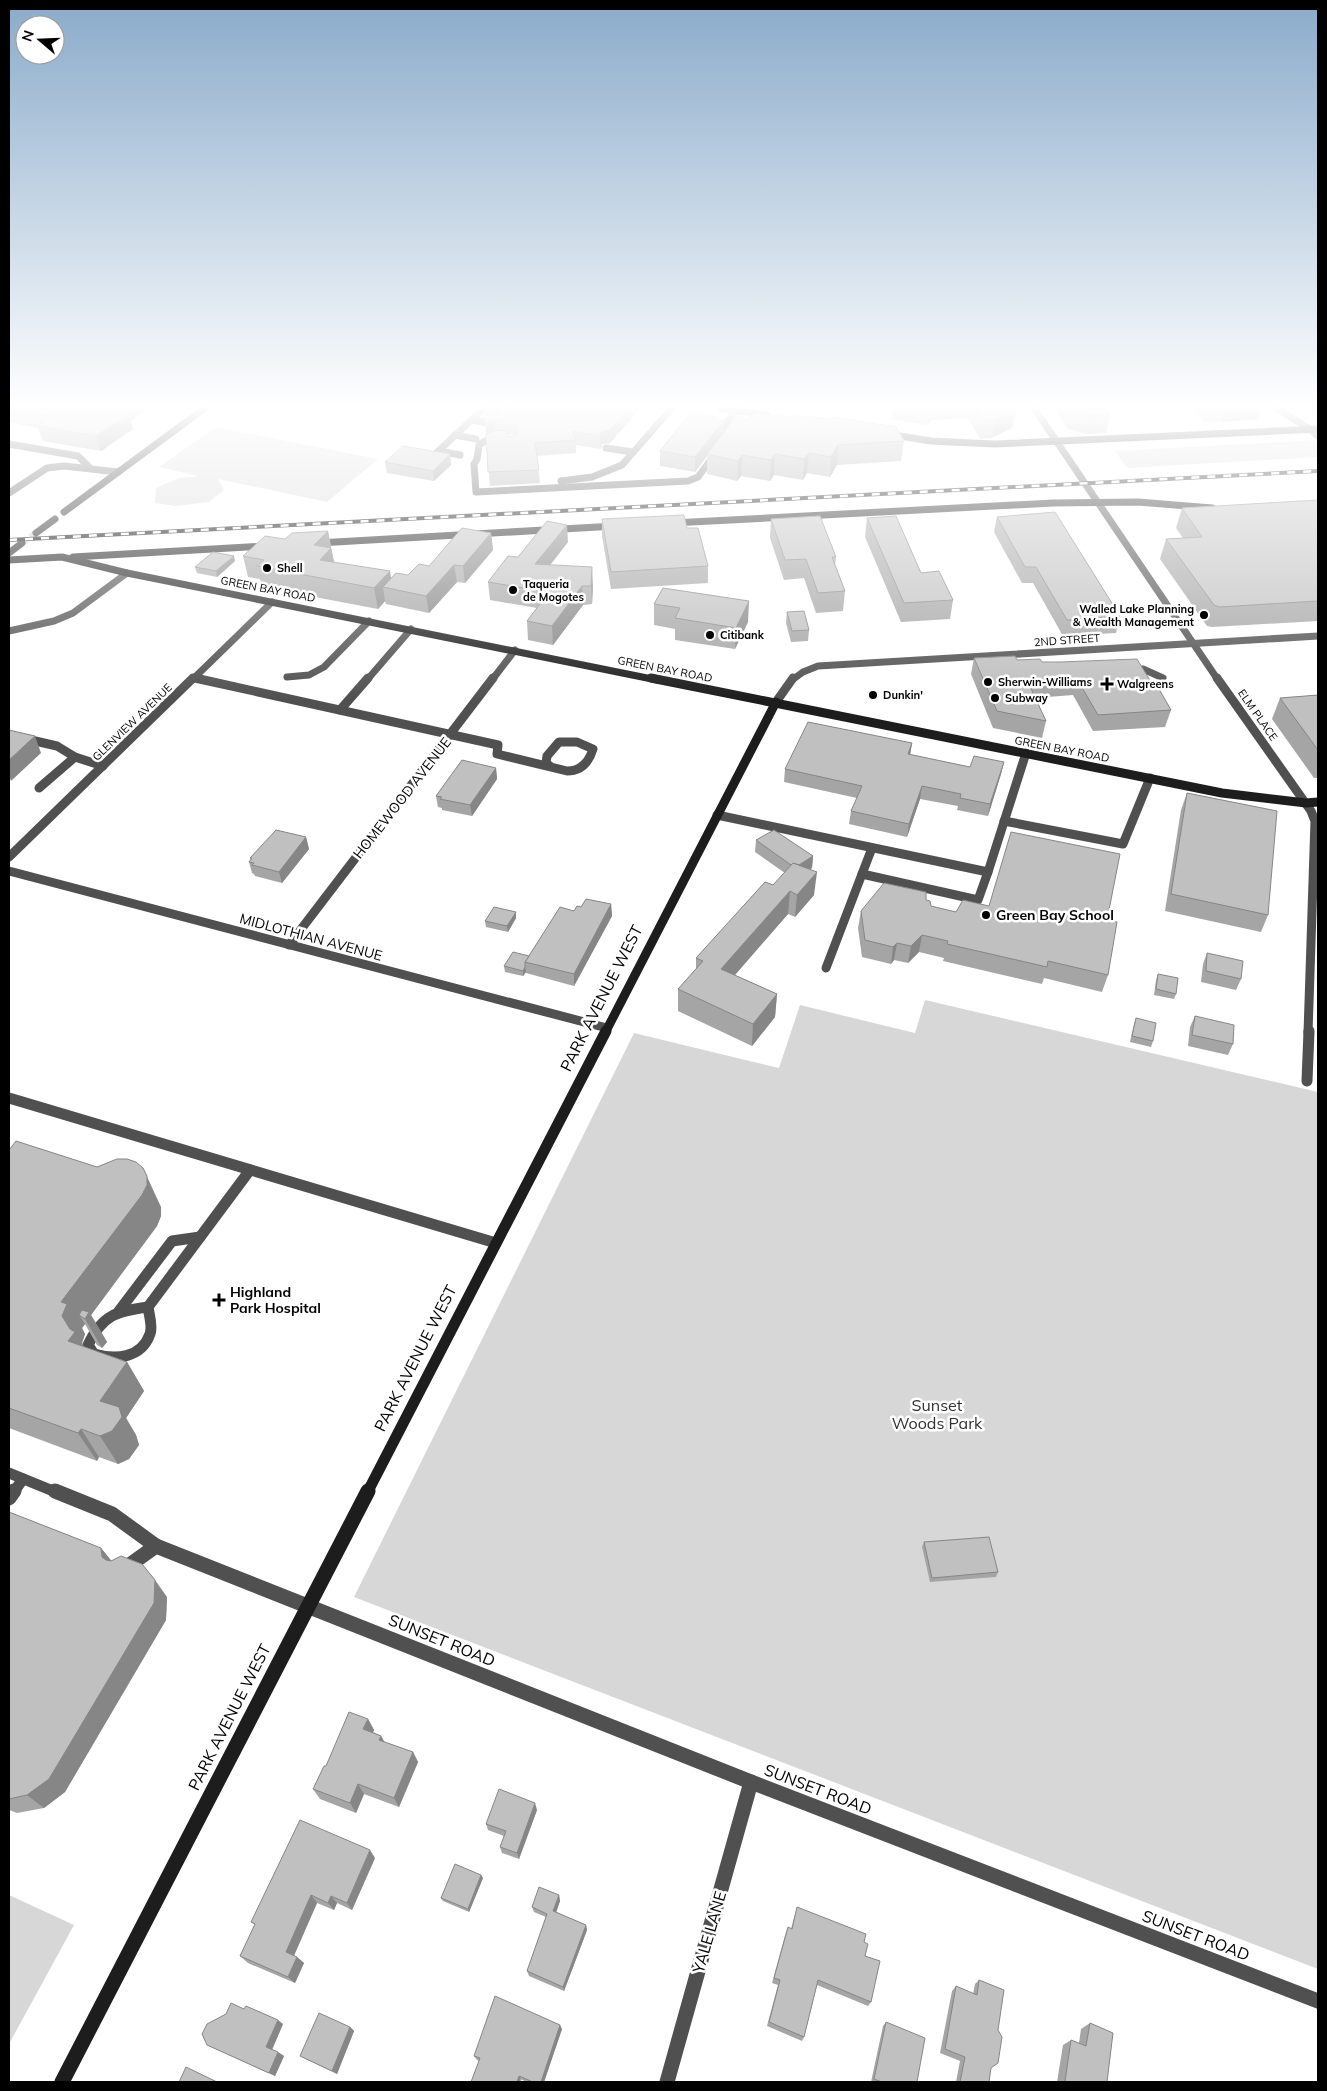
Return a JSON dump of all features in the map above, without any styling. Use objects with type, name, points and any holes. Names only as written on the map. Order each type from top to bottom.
[{"type":"street","points":[[64,512],[73,506]]},
{"type":"street","points":[[668,523],[972,506]]},
{"type":"street","name":"ELM PLACE","points":[[1100,506],[1193,644],[1306,803],[1315,821],[1315,982],[1307,1081]]},
{"type":"street","points":[[1185,506],[1217,508]]},
{"type":"street","points":[[36,533],[55,519]]},
{"type":"street","points":[[306,544],[618,526]]},
{"type":"street","points":[[9,553],[22,543]]},
{"type":"street","points":[[62,558],[277,545]]},
{"type":"street","name":"GREEN BAY ROAD","points":[[9,560],[62,558],[126,573],[1222,793],[1306,803],[1318,802]]},
{"type":"street","points":[[9,631],[54,621],[73,613],[126,573]]},
{"type":"street","name":"GLENVIEW AVENUE","points":[[9,858],[272,602]]},
{"type":"street","points":[[287,677],[309,675],[324,667],[369,621]]},
{"type":"street","points":[[340,710],[411,629]]},
{"type":"street","name":"2ND STREET","points":[[818,666],[1318,636]]},
{"type":"street","name":"HOMEWOOD AVENUE","points":[[289,945],[515,650]]},
{"type":"street","name":"PARK AVENUE WEST","points":[[62,2082],[776,702],[788,681],[797,674],[818,666]]},
{"type":"street","points":[[1123,670],[1142,669],[1163,678]]},
{"type":"street","points":[[194,678],[498,745],[497,754],[567,771],[579,770],[593,749],[567,741],[559,742],[547,756],[546,762],[550,766]]},
{"type":"street","points":[[9,735],[57,746],[75,757],[103,766]]},
{"type":"street","points":[[862,874],[978,900],[1026,753]]},
{"type":"street","points":[[40,788],[75,757]]},
{"type":"street","points":[[1004,820],[1122,844],[1150,778]]},
{"type":"street","points":[[717,815],[988,872]]},
{"type":"street","points":[[826,968],[872,848]]},
{"type":"street","name":"MIDLOTHIAN AVENUE","points":[[9,871],[607,1028]]},
{"type":"street","points":[[9,1098],[496,1243]]},
{"type":"street","points":[[148,1307],[119,1311],[106,1318],[93,1330],[88,1345],[94,1354],[108,1358],[125,1357],[141,1348],[151,1333],[148,1307],[250,1170]]},
{"type":"street","points":[[119,1311],[172,1241],[200,1236]]},
{"type":"street","points":[[9,1474],[112,1514],[156,1546],[308,1606]]},
{"type":"street","points":[[9,1498],[23,1478]]},
{"type":"street","points":[[123,1569],[156,1546]]},
{"type":"street","name":"SUNSET ROAD","points":[[308,1606],[750,1782],[1318,2001]]},
{"type":"street","name":"YALE LANE","points":[[667,2082],[750,1782]]},
{"type":"green space","name":"Sunset Woods Park","points":[[925,1000],[1318,1092],[1318,1969],[354,1597],[634,1033],[779,1068],[800,1005],[915,1033]]},
{"type":"green space","points":[[9,1895],[74,1925],[9,2044]]},
{"type":"building","points":[[1223,506],[1318,506],[1318,601],[1219,607],[1214,605],[1166,539],[1202,537],[1182,508]]},
{"type":"building","points":[[1055,512],[1120,616],[1067,620],[1036,567],[1025,567],[997,517]]},
{"type":"building","points":[[684,515],[687,528],[698,528],[708,566],[611,572],[602,519]]},
{"type":"building","points":[[820,516],[836,557],[832,557],[845,591],[818,593],[806,559],[785,560],[771,519]]},
{"type":"building","points":[[896,516],[921,573],[939,571],[953,600],[904,603],[867,518]]},
{"type":"building","points":[[547,521],[567,525],[535,564],[592,567],[591,586],[582,586],[552,626],[527,621],[549,592],[488,582],[508,556],[518,557]]},
{"type":"building","points":[[462,528],[491,533],[463,566],[454,565],[426,596],[383,587],[396,573],[408,575],[419,564],[429,566]]},
{"type":"building","points":[[328,531],[314,545],[331,548],[320,560],[390,571],[374,588],[257,566],[264,560],[243,556],[265,536],[285,539],[292,533]]},
{"type":"building","points":[[213,552],[234,556],[216,571],[195,567]]},
{"type":"building","points":[[663,588],[749,601],[736,628],[675,618],[680,608],[654,604]]},
{"type":"building","points":[[804,611],[809,630],[792,631],[787,612]]},
{"type":"building","points":[[1015,656],[1017,660],[1040,659],[1042,662],[1137,659],[1151,682],[1155,682],[1171,710],[1098,715],[1077,679],[1028,682],[1046,721],[997,711],[974,658]]},
{"type":"building","points":[[1318,695],[1318,750],[1280,698]]},
{"type":"building","points":[[808,722],[912,743],[908,754],[970,767],[974,756],[1004,762],[990,804],[960,798],[961,794],[922,786],[909,824],[851,811],[862,786],[785,769]]},
{"type":"building","points":[[9,730],[35,736],[9,760]]},
{"type":"building","points":[[462,760],[496,768],[470,805],[440,799],[442,797],[436,796]]},
{"type":"building","points":[[1187,793],[1277,811],[1268,915],[1171,894]]},
{"type":"building","points":[[276,830],[306,837],[279,872],[252,865],[254,863],[249,862],[252,858],[250,858]]},
{"type":"building","points":[[774,830],[813,856],[799,865],[793,863],[791,865],[756,840]]},
{"type":"building","name":"Green Bay School","points":[[1011,832],[1120,854],[1107,920],[1117,922],[1108,975],[1048,961],[1047,967],[947,944],[948,941],[922,935],[911,946],[897,943],[893,947],[865,940],[861,911],[884,883],[926,892],[926,900],[930,901],[931,906],[956,912],[963,900],[989,906]]},
{"type":"building","points":[[793,863],[817,872],[797,895],[790,891],[721,969],[777,994],[753,1024],[678,989],[703,961],[696,958],[765,882],[773,885]]},
{"type":"building","points":[[586,899],[611,904],[574,974],[525,962],[560,907],[574,911],[577,906],[581,907]]},
{"type":"building","points":[[494,907],[516,912],[507,926],[485,921]]},
{"type":"building","points":[[513,952],[529,956],[523,971],[504,966]]},
{"type":"building","points":[[1207,953],[1243,961],[1241,979],[1206,971]]},
{"type":"building","points":[[1158,974],[1178,978],[1176,994],[1156,989]]},
{"type":"building","points":[[1195,1016],[1234,1025],[1233,1044],[1192,1035]]},
{"type":"building","points":[[1136,1018],[1156,1023],[1153,1041],[1132,1036]]},
{"type":"building","points":[[16,1141],[97,1167],[117,1159],[127,1159],[136,1162],[143,1168],[147,1176],[147,1185],[142,1195],[61,1302],[67,1304],[62,1316],[70,1329],[75,1332],[68,1341],[127,1362],[100,1401],[119,1407],[122,1417],[112,1431],[100,1436],[81,1429],[78,1433],[9,1408],[9,1150]]},
{"type":"building","points":[[82,1310],[89,1312],[85,1319],[79,1315]]},
{"type":"building","points":[[9,1512],[101,1548],[102,1557],[106,1560],[111,1561],[121,1556],[142,1564],[155,1580],[154,1603],[49,1779],[27,1795],[9,1799]]},
{"type":"building","points":[[989,1537],[998,1572],[932,1578],[924,1542]]},
{"type":"building","points":[[349,1712],[368,1719],[363,1729],[381,1736],[379,1740],[413,1752],[394,1798],[358,1784],[350,1803],[313,1789],[324,1766],[326,1766]]},
{"type":"building","points":[[499,1789],[535,1803],[517,1853],[500,1847],[506,1831],[486,1824]]},
{"type":"building","points":[[300,1820],[370,1850],[347,1903],[331,1896],[328,1903],[311,1895],[286,1952],[297,1957],[288,1977],[240,1956],[255,1924],[251,1922]]},
{"type":"building","points":[[455,1864],[481,1875],[468,1909],[441,1898]]},
{"type":"building","points":[[539,1887],[559,1895],[553,1911],[586,1925],[563,1987],[527,1971],[547,1914],[532,1907]]},
{"type":"building","points":[[797,1907],[866,1934],[864,1942],[868,1944],[865,1956],[880,1961],[871,2002],[818,1980],[804,2037],[769,2022],[780,1980],[774,1978],[788,1927],[792,1929]]},
{"type":"building","points":[[979,1980],[1004,1990],[998,2030],[1002,2037],[998,2063],[991,2068],[989,2082],[960,2082],[965,2057],[945,2049],[956,1986],[977,1995]]},
{"type":"building","points":[[495,1996],[560,2025],[541,2082],[533,2082],[519,2076],[517,2082],[471,2082],[480,2058],[474,2056]]},
{"type":"building","points":[[231,2003],[244,2009],[246,2006],[278,2020],[266,2047],[278,2052],[269,2073],[207,2045],[202,2034],[207,2024],[226,2014]]},
{"type":"building","points":[[319,2013],[350,2027],[332,2071],[300,2056]]},
{"type":"building","points":[[886,2022],[925,2038],[917,2082],[882,2082],[874,2079]]},
{"type":"building","points":[[1090,2023],[1113,2033],[1107,2082],[1065,2081],[1071,2040],[1086,2046]]},
{"type":"building","points":[[186,2067],[217,2082],[179,2082]]},
{"type":"tunnel","points":[[22,543],[36,533]]},
{"type":"railway","points":[[9,540],[662,506]]},
{"type":"place","name":"Shell","points":[[267,568]]},
{"type":"place","name":"Taqueria de Mogotes","points":[[513,590]]},
{"type":"place","name":"Walled Lake Planning & Wealth Management","points":[[1204,615]]},
{"type":"place","name":"Citibank","points":[[710,635]]},
{"type":"place","name":"Sherwin-Williams","points":[[988,682]]},
{"type":"place","name":"Walgreens","points":[[1107,684]]},
{"type":"place","name":"Dunkin'","points":[[873,695]]},
{"type":"place","name":"Subway","points":[[995,698]]},
{"type":"place","name":"Green Bay School","points":[[986,915]]},
{"type":"place","name":"Highland Park Hospital","points":[[219,1300]]}]
